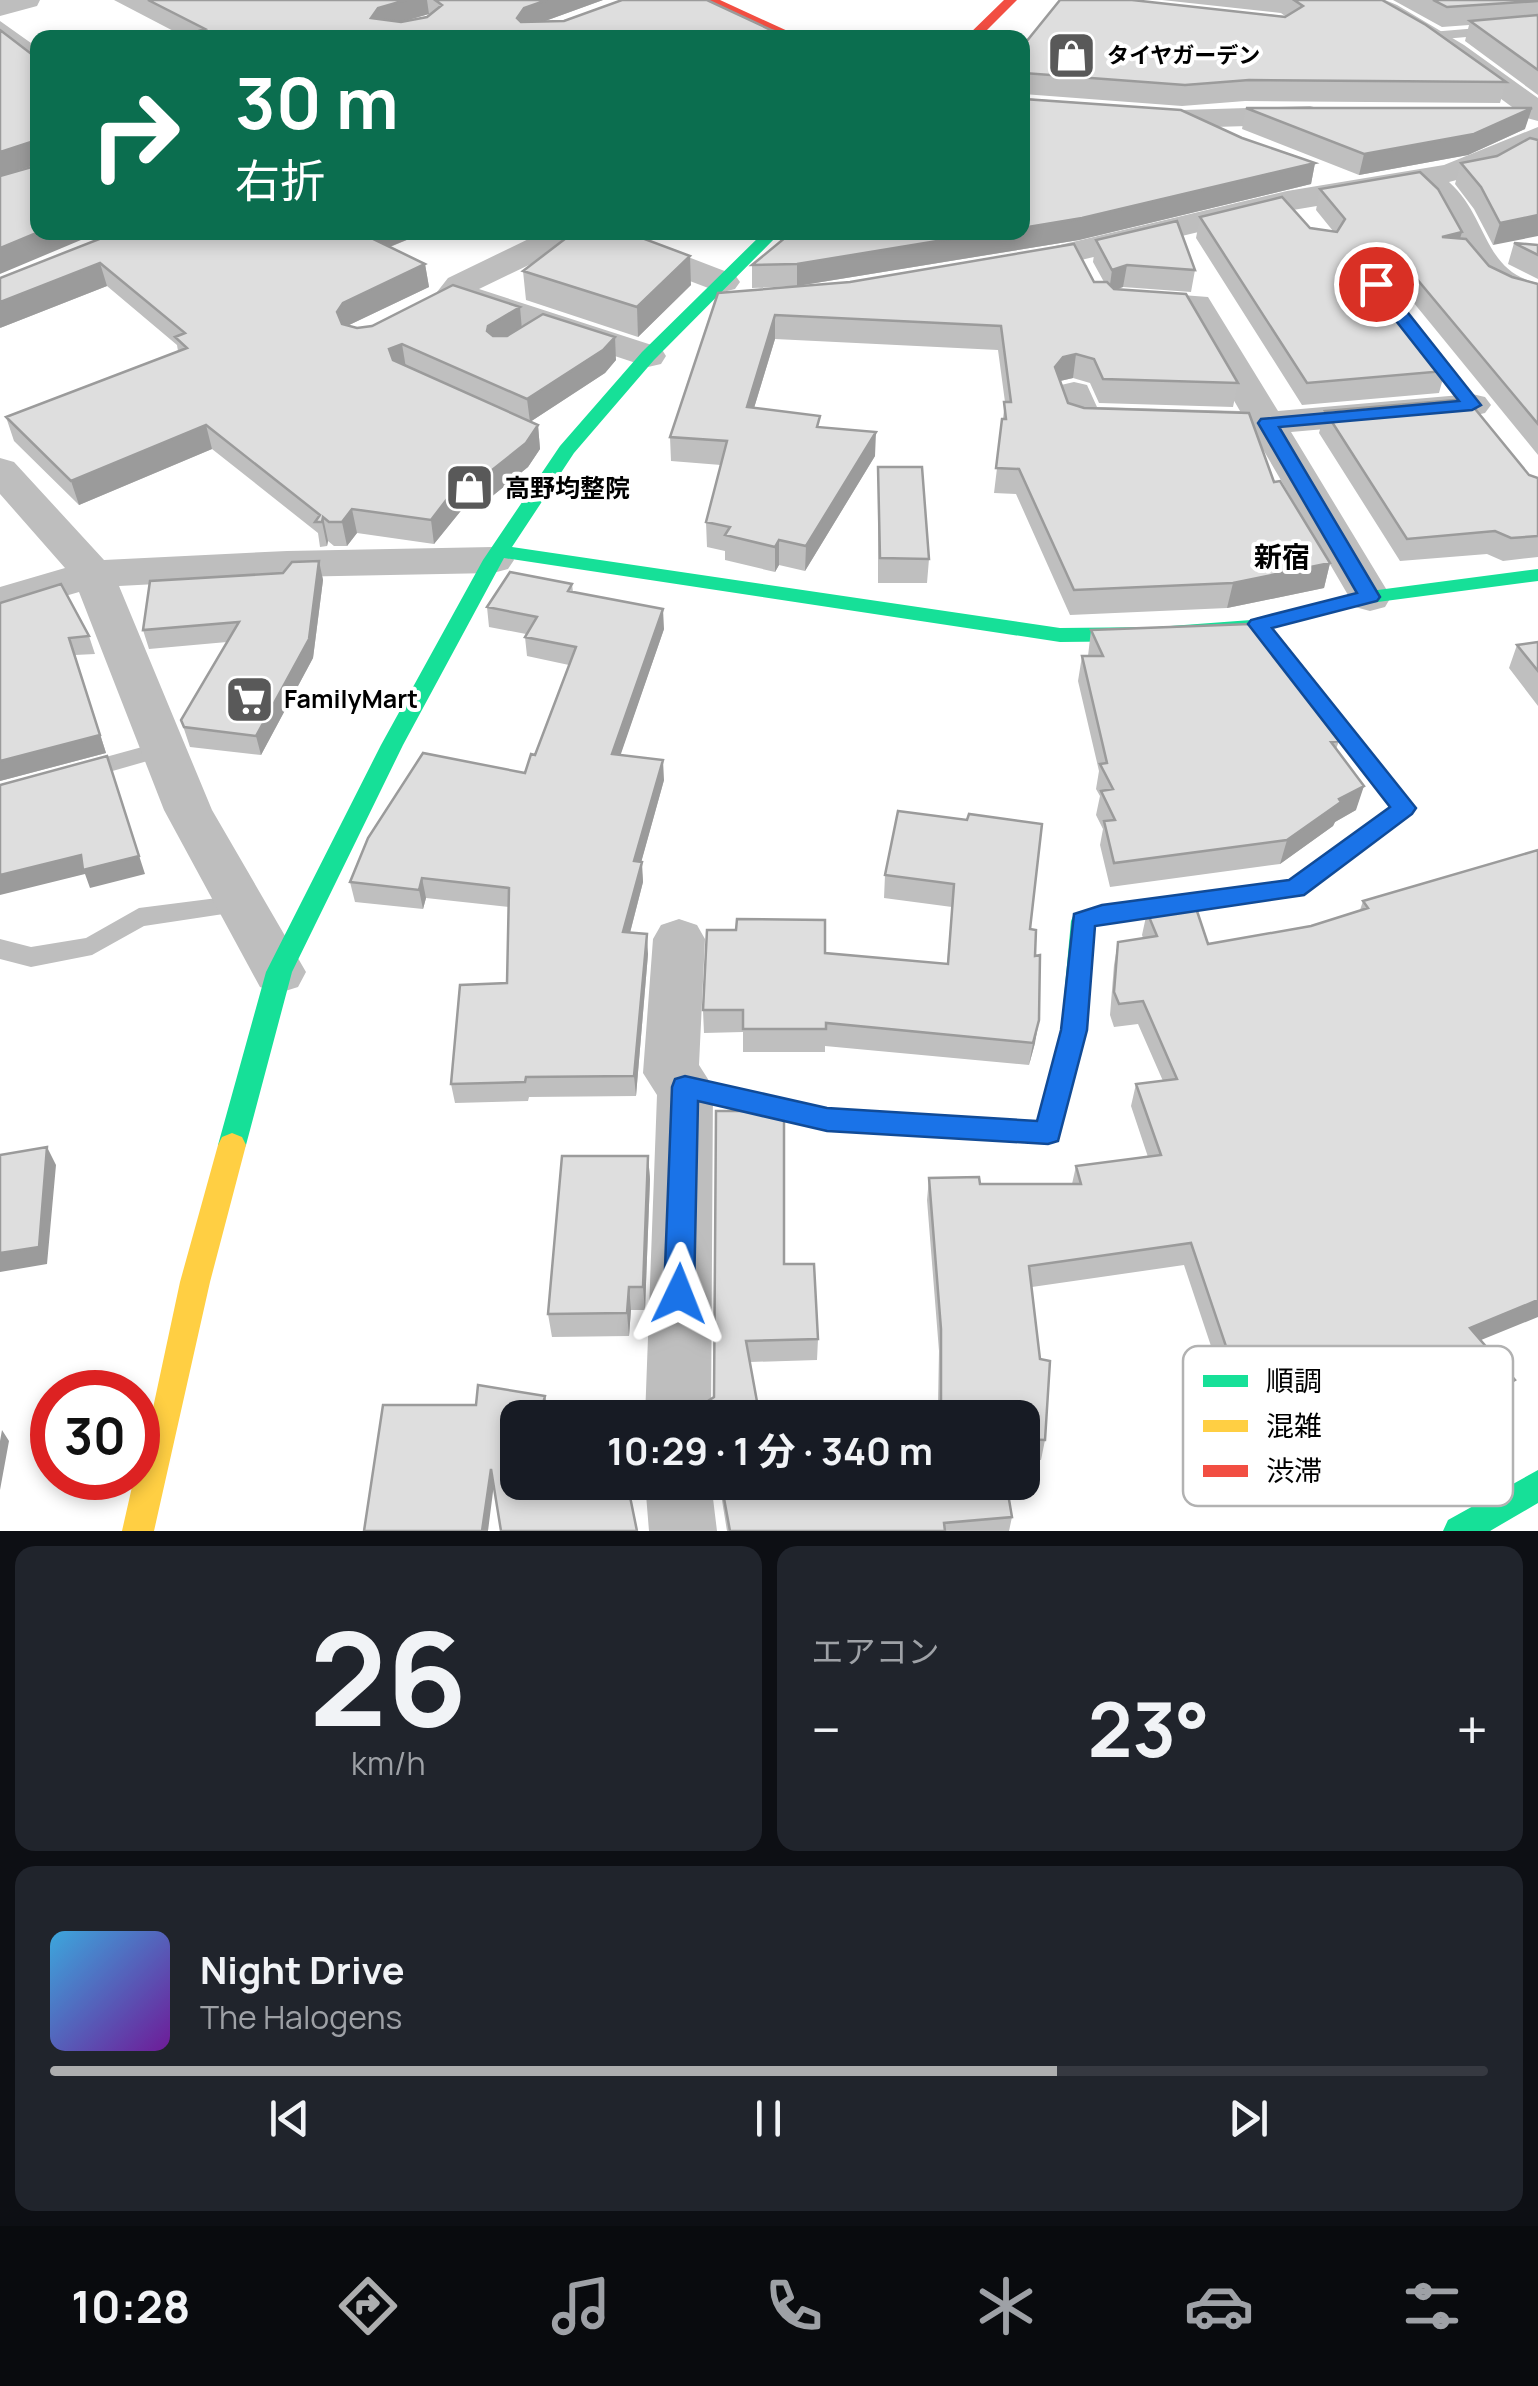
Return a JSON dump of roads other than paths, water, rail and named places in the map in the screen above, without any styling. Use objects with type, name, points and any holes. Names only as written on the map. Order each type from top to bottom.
[{"type":"street","points":[[0,8],[27,0]]},
{"type":"street","points":[[709,0],[778,30]]},
{"type":"street","points":[[980,30],[1011,0]]},
{"type":"street","points":[[1364,0],[1431,36],[1538,114]]},
{"type":"street","points":[[1030,108],[1182,119],[1244,114],[1342,115]]},
{"type":"street","points":[[1499,116],[1538,114]]},
{"type":"street","points":[[1182,119],[1250,149]]},
{"type":"street","points":[[983,271],[1018,249],[1081,262],[1287,201],[1478,167],[1531,147]]},
{"type":"street","points":[[1300,166],[1350,187]]},
{"type":"street","points":[[1423,177],[1452,203],[1487,275],[1517,290],[1538,292]]},
{"type":"street","points":[[1287,201],[1309,228]]},
{"type":"street","points":[[554,240],[460,285],[439,300],[469,294],[540,328],[648,356]]},
{"type":"street","points":[[606,240],[722,296]]},
{"type":"street","points":[[138,1531],[195,1282],[279,972],[392,745],[558,446],[648,356],[722,296],[768,240]]},
{"type":"street","points":[[1123,302],[1196,304],[1370,597]]},
{"type":"street","points":[[1079,416],[1267,423],[1483,419],[1448,375]]},
{"type":"street","points":[[0,470],[93,574],[188,810],[279,972]]},
{"type":"street","points":[[0,601],[93,574],[497,556],[1060,635],[1157,634],[1258,624],[1370,597],[1538,575]]},
{"type":"street","points":[[679,939],[670,1074],[685,1087],[827,1120],[1048,1133],[1074,1030],[1083,921],[1102,914],[1295,888],[1404,808],[1258,624]]},
{"type":"street","points":[[678,1400],[685,1087]]},
{"type":"street","points":[[1513,1500],[1538,1485]]},
{"type":"street","points":[[680,1500],[684,1531]]},
{"type":"street","points":[[1459,1531],[1502,1506]]},
{"type":"lane","points":[[0,25],[30,48]]},
{"type":"lane","points":[[1431,36],[1538,27]]},
{"type":"lane","points":[[55,778],[164,749]]},
{"type":"lane","points":[[0,949],[31,957],[92,946],[139,917],[241,904]]},
{"type":"place","name":"タイヤガーデン","points":[[1072,55]]},
{"type":"place","name":"高野均整院","points":[[470,488]]},
{"type":"place","name":"FamilyMart","points":[[249,699]]},
{"type":"district","name":"新宿","points":[[1282,557]]}]
